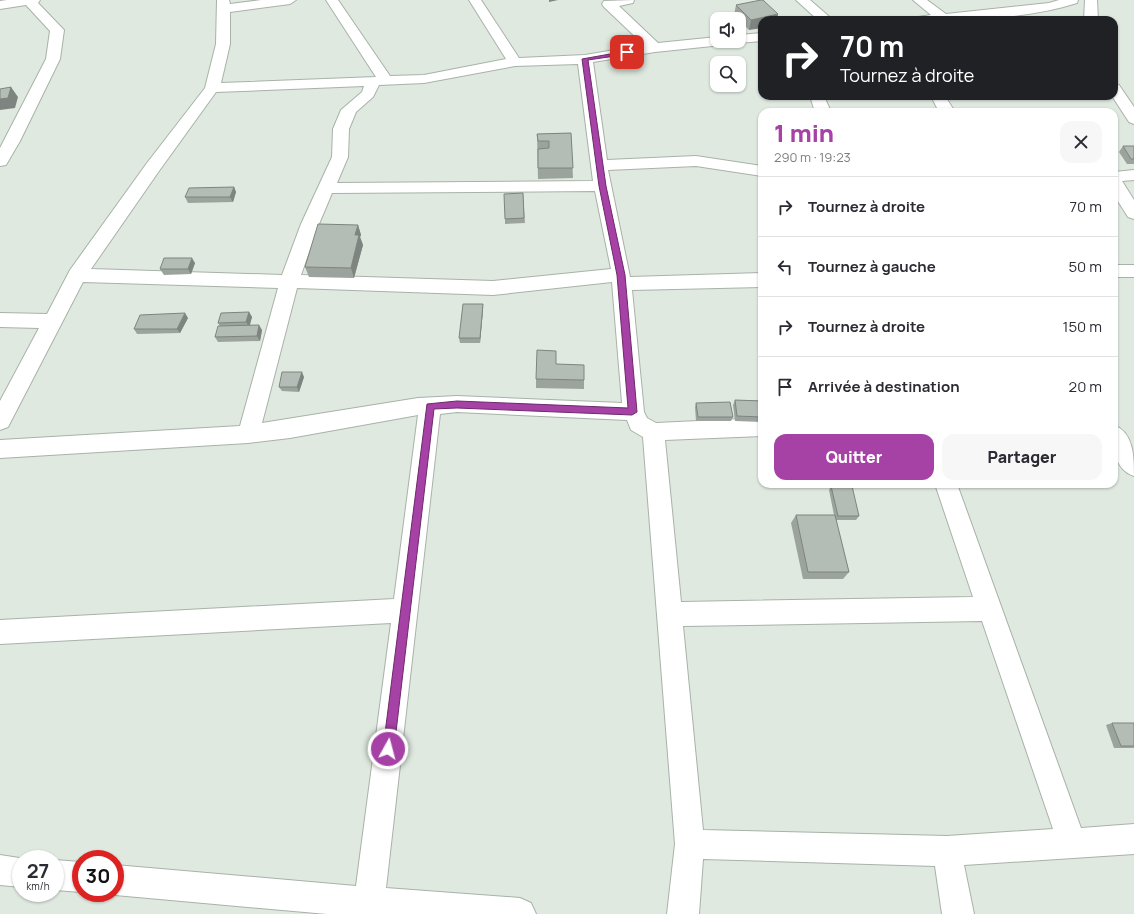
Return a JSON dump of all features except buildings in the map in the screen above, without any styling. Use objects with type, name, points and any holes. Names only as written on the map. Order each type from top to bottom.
[{"type":"street","points":[[0,421],[77,275],[153,167],[212,88],[224,44],[223,5],[290,0]]},
{"type":"street","points":[[332,0],[380,81]]},
{"type":"street","points":[[475,0],[515,62]]},
{"type":"street","points":[[608,2],[628,0]]},
{"type":"street","points":[[802,0],[821,16]]},
{"type":"street","points":[[919,0],[941,16]]},
{"type":"street","points":[[969,16],[1050,7],[1072,0]]},
{"type":"street","points":[[1091,0],[1091,16]]},
{"type":"street","points":[[0,5],[32,1],[57,30],[53,59],[41,85],[0,161]]},
{"type":"street","points":[[608,2],[655,48]]},
{"type":"street","points":[[1001,12],[1014,16]]},
{"type":"street","points":[[746,38],[758,37]]},
{"type":"street","points":[[212,88],[424,79],[515,62],[585,59],[655,48],[710,42]]},
{"type":"street","points":[[585,59],[602,186],[621,279],[632,412],[639,424],[653,432],[758,427]]},
{"type":"street","points":[[248,434],[289,282],[310,224],[340,157],[341,129],[349,110],[368,94],[380,81]]},
{"type":"street","points":[[1118,94],[1132,117]]},
{"type":"street","points":[[1118,116],[1132,117]]},
{"type":"street","points":[[599,165],[696,161],[758,170]]},
{"type":"street","points":[[1118,177],[1134,175]]},
{"type":"street","points":[[327,188],[602,186]]},
{"type":"street","points":[[1118,188],[1134,213]]},
{"type":"street","points":[[1118,271],[1134,271]]},
{"type":"street","points":[[77,275],[493,288],[621,279],[758,280]]},
{"type":"street","points":[[0,320],[53,321]]},
{"type":"street","points":[[0,449],[248,434],[430,406],[457,404],[632,412]]},
{"type":"street","points":[[369,902],[430,406]]},
{"type":"street","points":[[653,432],[690,844],[684,914]]},
{"type":"street","points":[[1118,434],[1134,434]]},
{"type":"street","points":[[1118,440],[1134,466]]},
{"type":"street","points":[[947,488],[1072,843]]},
{"type":"street","points":[[669,614],[990,609]]},
{"type":"street","points":[[0,632],[406,610]]},
{"type":"street","points":[[690,844],[947,851],[1134,840]]},
{"type":"street","points":[[947,851],[958,914]]},
{"type":"street","points":[[0,870],[12,871]]},
{"type":"street","points":[[124,881],[520,914]]},
{"type":"route","points":[[388,749],[430,406],[457,404],[632,412],[621,275],[602,186],[586,80],[585,59],[627,52]]}]
